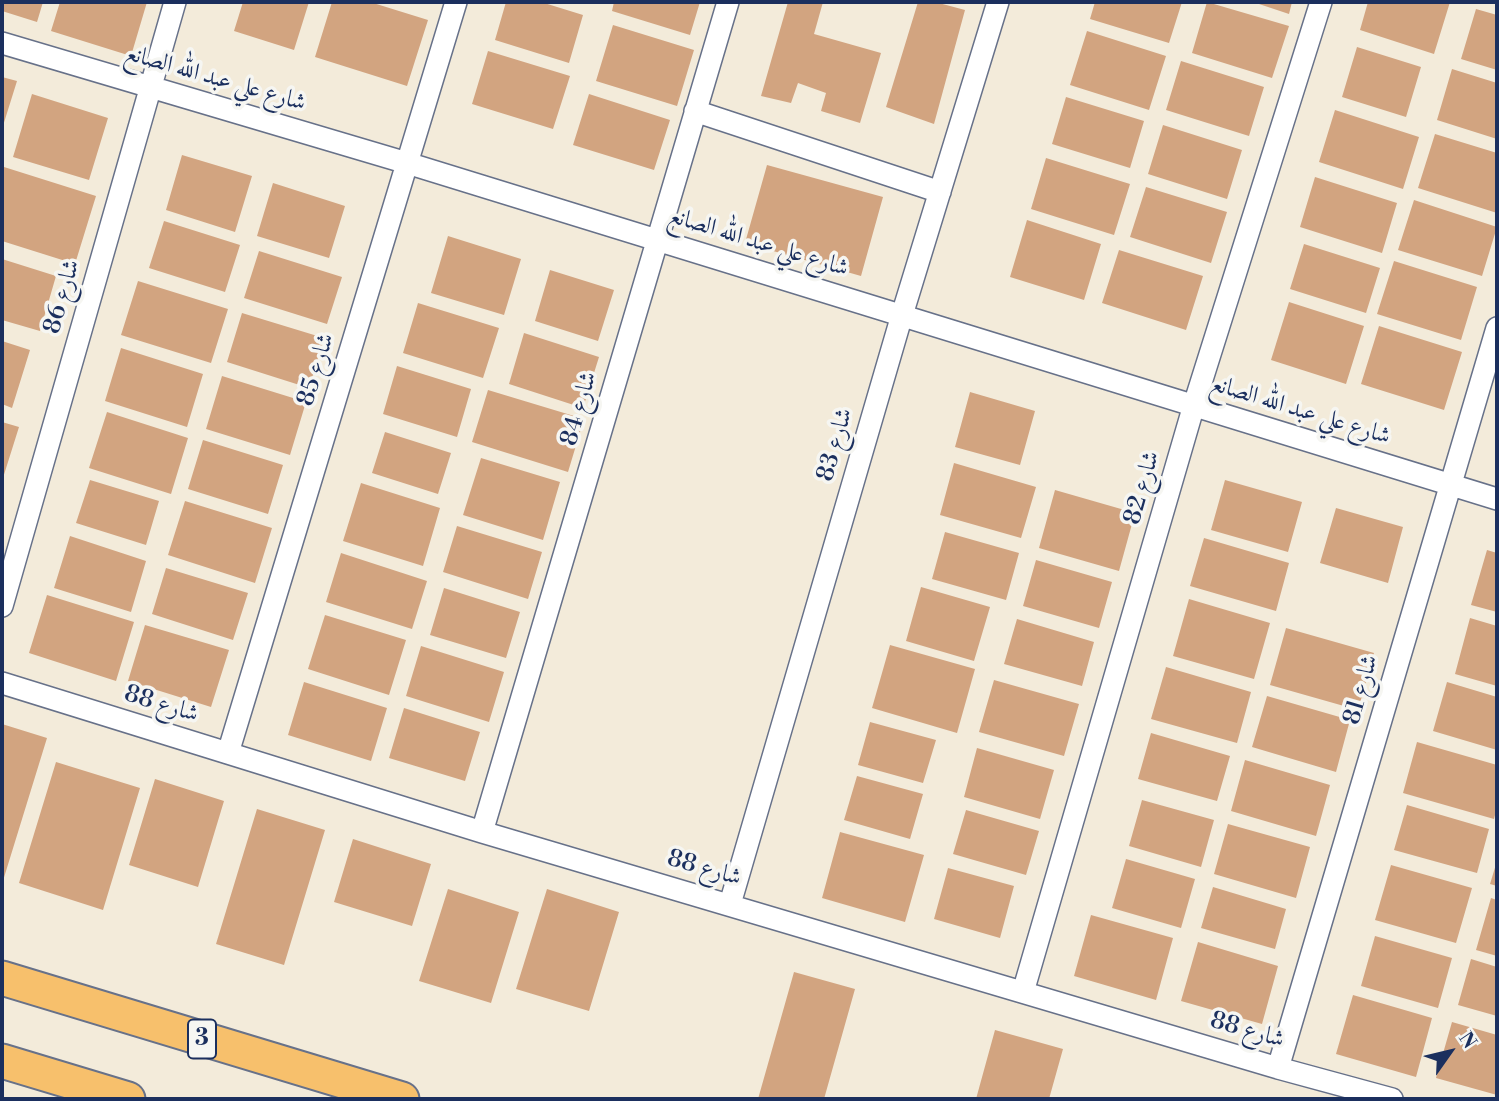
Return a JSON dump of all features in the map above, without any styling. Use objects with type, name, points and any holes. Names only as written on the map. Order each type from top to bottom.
[{"type":"main road","name":"3","points":[[2,978],[402,1099]]},
{"type":"main road","points":[[2,1061],[128,1099]]},
{"type":"street","name":"شارع 86","points":[[2,606],[175,2]]},
{"type":"street","name":"شارع 85","points":[[228,753],[456,2]]},
{"type":"street","name":"شارع 84","points":[[482,832],[728,2]]},
{"type":"street","name":"شارع 83","points":[[730,904],[902,315],[998,2]]},
{"type":"street","name":"شارع 82","points":[[1023,992],[1194,405],[1321,2]]},
{"type":"street","name":"شارع علي عبد الله الصانع","points":[[2,43],[657,239],[1497,499]]},
{"type":"street","points":[[695,111],[940,192]]},
{"type":"street","name":"شارع 81","points":[[1278,1068],[1497,328]]},
{"type":"street","name":"شارع 88","points":[[2,683],[482,832],[1278,1068],[1392,1099]]},
{"type":"building","points":[[2,2],[43,2],[37,22],[2,11]]},
{"type":"building","points":[[60,2],[147,2],[131,56],[51,31]]},
{"type":"building","points":[[243,2],[309,2],[294,50],[234,31]]},
{"type":"building","points":[[332,2],[370,2],[428,20],[407,86],[315,57]]},
{"type":"building","points":[[506,2],[541,2],[583,15],[569,63],[495,40]]},
{"type":"building","points":[[614,2],[700,2],[690,35],[612,11]]},
{"type":"building","points":[[788,2],[823,2],[814,34],[881,53],[860,123],[821,111],[826,93],[798,83],[791,103],[761,96]]},
{"type":"building","points":[[918,2],[935,2],[965,10],[934,124],[886,107]]},
{"type":"building","points":[[1095,2],[1182,2],[1169,43],[1090,19]]},
{"type":"building","points":[[1207,2],[1289,26],[1272,78],[1192,53]]},
{"type":"building","points":[[1253,2],[1292,2],[1289,14]]},
{"type":"building","points":[[1368,2],[1450,2],[1434,54],[1360,30]]},
{"type":"building","points":[[1476,9],[1497,15],[1497,70],[1461,59]]},
{"type":"building","points":[[613,25],[694,50],[677,106],[596,81]]},
{"type":"building","points":[[1087,31],[1166,56],[1149,110],[1070,85]]},
{"type":"building","points":[[1357,47],[1421,67],[1406,117],[1342,97]]},
{"type":"building","points":[[488,51],[570,76],[553,129],[472,104]]},
{"type":"building","points":[[1181,61],[1264,87],[1249,136],[1166,110]]},
{"type":"building","points":[[1452,69],[1497,83],[1497,139],[1437,120]]},
{"type":"building","points":[[2,77],[17,81],[2,129]]},
{"type":"building","points":[[32,94],[108,118],[89,180],[13,157]]},
{"type":"building","points":[[589,94],[670,120],[654,170],[573,145]]},
{"type":"building","points":[[1066,97],[1144,121],[1130,168],[1052,144]]},
{"type":"building","points":[[1335,110],[1419,137],[1403,189],[1319,162]]},
{"type":"building","points":[[1163,125],[1242,150],[1227,199],[1148,174]]},
{"type":"building","points":[[1435,134],[1497,153],[1497,213],[1418,188]]},
{"type":"building","points":[[182,155],[252,176],[235,232],[166,210]]},
{"type":"building","points":[[1046,158],[1130,184],[1114,235],[1031,209]]},
{"type":"building","points":[[767,165],[883,197],[861,276],[745,243]]},
{"type":"building","points":[[4,167],[96,196],[75,264],[2,241]]},
{"type":"building","points":[[1315,177],[1397,203],[1382,253],[1300,227]]},
{"type":"building","points":[[273,183],[345,206],[329,258],[257,236]]},
{"type":"building","points":[[1146,187],[1227,212],[1211,263],[1130,237]]},
{"type":"building","points":[[1414,200],[1497,227],[1482,276],[1398,250]]},
{"type":"building","points":[[1027,220],[1101,244],[1084,300],[1010,277]]},
{"type":"building","points":[[164,221],[240,245],[225,292],[149,268]]},
{"type":"building","points":[[448,236],[521,259],[504,315],[431,293]]},
{"type":"building","points":[[1304,244],[1380,268],[1366,313],[1290,289]]},
{"type":"building","points":[[1119,250],[1203,276],[1186,330],[1102,303]]},
{"type":"building","points":[[259,251],[342,277],[327,324],[244,298]]},
{"type":"building","points":[[2,259],[56,276],[40,331],[2,320]]},
{"type":"building","points":[[1394,261],[1477,287],[1461,340],[1377,314]]},
{"type":"building","points":[[550,270],[614,290],[598,341],[535,321]]},
{"type":"building","points":[[138,281],[228,309],[211,363],[121,335]]},
{"type":"building","points":[[1289,302],[1364,326],[1346,384],[1271,360]]},
{"type":"building","points":[[418,303],[499,328],[483,378],[403,353]]},
{"type":"building","points":[[242,313],[324,338],[309,388],[227,362]]},
{"type":"building","points":[[1379,326],[1462,352],[1444,410],[1361,384]]},
{"type":"building","points":[[524,333],[599,357],[583,408],[509,384]]},
{"type":"building","points":[[2,341],[30,350],[12,408],[2,404]]},
{"type":"building","points":[[121,348],[203,374],[187,427],[105,401]]},
{"type":"building","points":[[397,366],[471,389],[457,437],[383,414]]},
{"type":"building","points":[[222,376],[306,402],[290,455],[206,429]]},
{"type":"building","points":[[488,390],[584,419],[568,472],[472,442]]},
{"type":"building","points":[[970,392],[1035,411],[1020,465],[955,447]]},
{"type":"building","points":[[107,412],[188,438],[171,494],[89,468]]},
{"type":"building","points":[[2,422],[19,427],[2,481]]},
{"type":"building","points":[[385,432],[451,453],[438,494],[372,473]]},
{"type":"building","points":[[203,440],[283,465],[268,514],[188,489]]},
{"type":"building","points":[[481,458],[560,482],[543,540],[463,515]]},
{"type":"building","points":[[954,463],[1036,487],[1021,538],[940,515]]},
{"type":"building","points":[[90,480],[159,501],[146,545],[76,523]]},
{"type":"building","points":[[1225,480],[1302,502],[1288,552],[1211,530]]},
{"type":"building","points":[[361,483],[440,508],[423,566],[343,541]]},
{"type":"building","points":[[1055,490],[1135,513],[1119,571],[1039,548]]},
{"type":"building","points":[[185,501],[272,528],[255,583],[168,555]]},
{"type":"building","points":[[1336,508],[1403,527],[1388,583],[1320,563]]},
{"type":"building","points":[[457,526],[542,552],[528,599],[443,572]]},
{"type":"building","points":[[945,532],[1019,553],[1006,600],[932,579]]},
{"type":"building","points":[[70,536],[146,561],[131,612],[54,588]]},
{"type":"building","points":[[1204,538],[1289,563],[1276,611],[1190,586]]},
{"type":"building","points":[[1487,550],[1497,553],[1497,612],[1471,605]]},
{"type":"building","points":[[341,553],[427,581],[412,629],[326,602]]},
{"type":"building","points":[[1036,560],[1112,582],[1099,628],[1023,606]]},
{"type":"building","points":[[166,568],[248,593],[233,640],[152,614]]},
{"type":"building","points":[[921,587],[990,607],[974,661],[906,641]]},
{"type":"building","points":[[444,588],[520,612],[506,658],[430,635]]},
{"type":"building","points":[[47,595],[134,622],[116,681],[29,653]]},
{"type":"building","points":[[1189,599],[1270,623],[1254,679],[1173,656]]},
{"type":"building","points":[[325,615],[406,640],[389,695],[308,669]]},
{"type":"building","points":[[1470,618],[1497,626],[1497,686],[1455,674]]},
{"type":"building","points":[[1017,619],[1094,642],[1082,686],[1004,664]]},
{"type":"building","points":[[145,625],[229,650],[211,707],[128,681]]},
{"type":"building","points":[[1286,628],[1374,653],[1358,710],[1270,685]]},
{"type":"building","points":[[890,645],[975,669],[957,733],[872,708]]},
{"type":"building","points":[[421,646],[504,672],[489,722],[406,696]]},
{"type":"building","points":[[1166,667],[1251,692],[1237,743],[1151,719]]},
{"type":"building","points":[[994,680],[1079,704],[1064,756],[979,732]]},
{"type":"building","points":[[304,682],[387,708],[371,761],[288,735]]},
{"type":"building","points":[[1447,682],[1497,697],[1497,750],[1433,731]]},
{"type":"building","points":[[1267,696],[1350,720],[1336,772],[1252,747]]},
{"type":"building","points":[[404,708],[480,732],[465,781],[389,758]]},
{"type":"building","points":[[870,722],[936,740],[923,783],[858,765]]},
{"type":"building","points":[[2,724],[47,738],[2,884]]},
{"type":"building","points":[[1151,733],[1230,756],[1217,801],[1138,779]]},
{"type":"building","points":[[1417,742],[1497,765],[1497,807],[1494,819],[1403,793]]},
{"type":"building","points":[[977,748],[1054,770],[1040,819],[964,797]]},
{"type":"building","points":[[1245,760],[1330,785],[1316,836],[1231,811]]},
{"type":"building","points":[[56,762],[140,788],[103,910],[19,883]]},
{"type":"building","points":[[857,776],[923,794],[910,839],[844,820]]},
{"type":"building","points":[[155,779],[224,801],[198,887],[129,865]]},
{"type":"building","points":[[1142,800],[1214,820],[1201,867],[1129,846]]},
{"type":"building","points":[[1407,805],[1489,829],[1477,873],[1394,850]]},
{"type":"building","points":[[257,809],[325,830],[284,965],[216,944]]},
{"type":"building","points":[[966,810],[1039,831],[1026,875],[953,854]]},
{"type":"building","points":[[1228,824],[1310,847],[1296,898],[1214,874]]},
{"type":"building","points":[[840,832],[924,855],[905,922],[822,898]]},
{"type":"building","points":[[353,839],[431,864],[412,926],[334,902]]},
{"type":"building","points":[[1126,859],[1195,879],[1181,928],[1112,908]]},
{"type":"building","points":[[1497,861],[1497,886],[1490,884]]},
{"type":"building","points":[[1391,865],[1472,888],[1456,943],[1375,920]]},
{"type":"building","points":[[948,868],[1014,886],[1000,938],[934,919]]},
{"type":"building","points":[[1213,887],[1286,909],[1275,949],[1201,928]]},
{"type":"building","points":[[448,889],[519,912],[491,1003],[419,981]]},
{"type":"building","points":[[547,889],[619,912],[589,1011],[516,989]]},
{"type":"building","points":[[1491,898],[1497,900],[1497,956],[1476,950]]},
{"type":"building","points":[[1091,915],[1173,938],[1156,1000],[1074,976]]},
{"type":"building","points":[[1375,936],[1452,958],[1438,1008],[1361,986]]},
{"type":"building","points":[[1198,942],[1278,966],[1262,1024],[1181,1001]]},
{"type":"building","points":[[1471,959],[1497,967],[1497,1016],[1458,1005]]},
{"type":"building","points":[[794,972],[855,989],[824,1099],[758,1099]]},
{"type":"building","points":[[1353,995],[1432,1018],[1416,1077],[1336,1054]]},
{"type":"building","points":[[1452,1022],[1497,1035],[1497,1095],[1436,1078]]},
{"type":"building","points":[[995,1030],[1063,1049],[1049,1099],[976,1099]]}]
